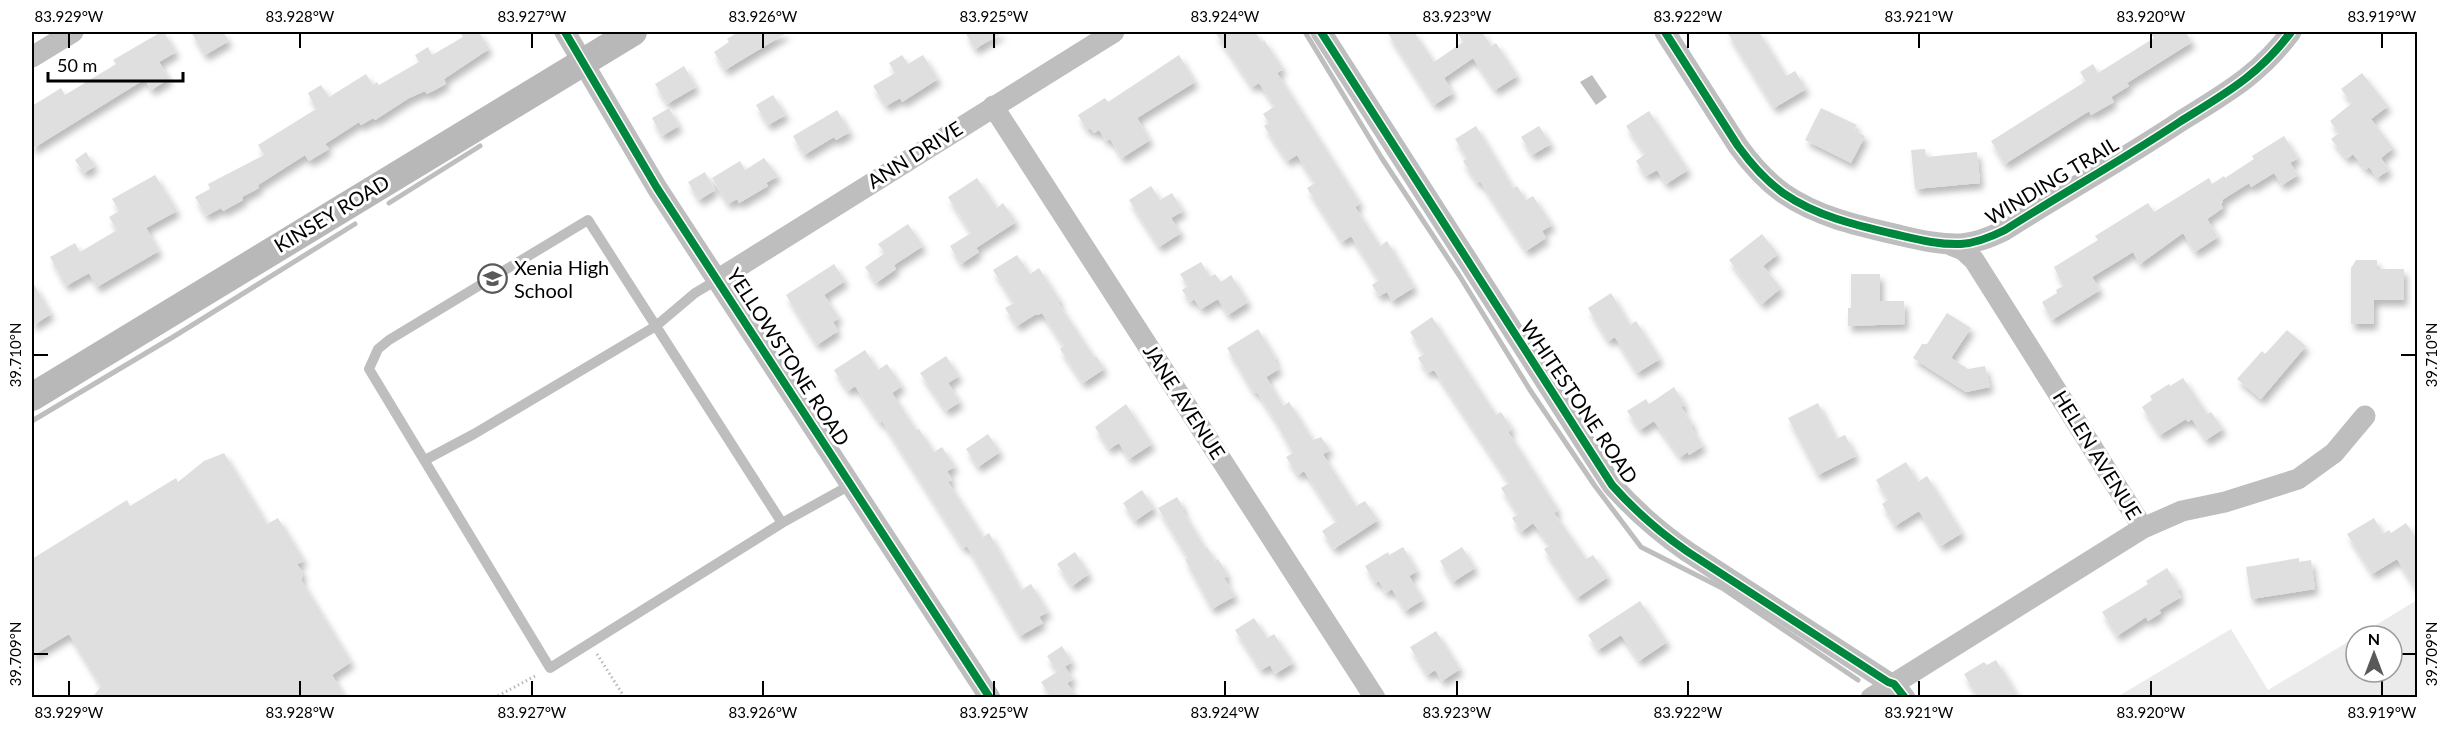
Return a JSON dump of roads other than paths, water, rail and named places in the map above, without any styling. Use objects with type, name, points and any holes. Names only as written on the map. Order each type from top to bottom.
[{"type":"street","points":[[32,57],[73,32]]},
{"type":"street","name":"YELLOWSTONE ROAD","points":[[565,32],[574,68],[657,188],[990,698]]},
{"type":"street","name":"KINSEY ROAD","points":[[32,397],[633,32]]},
{"type":"street","name":"ANN DRIVE","points":[[717,280],[1114,32]]},
{"type":"street","name":"WHITESTONE ROAD","points":[[1321,32],[1612,484],[1631,507],[1656,530],[1688,552],[1899,691]]},
{"type":"street","name":"WINDING TRAIL","points":[[1665,32],[1738,146],[1752,164],[1782,192],[1800,204],[1835,219],[1930,242],[1948,244],[1979,241],[2005,230],[2154,140],[2242,82],[2274,54],[2291,32]]},
{"type":"street","name":"JANE AVENUE","points":[[993,106],[1375,698]]},
{"type":"street","name":"HELEN AVENUE","points":[[1871,698],[1899,691],[2143,528],[1974,260],[1963,250],[1948,244]]},
{"type":"street","points":[[2143,528],[2182,511],[2225,502],[2298,479],[2334,453],[2365,416]]},
{"type":"lane","points":[[782,524],[588,219],[389,340],[378,349],[369,369],[550,668],[782,524],[852,484]]},
{"type":"lane","points":[[425,460],[474,434],[656,326],[695,293],[717,280]]},
{"type":"waterway","points":[[1305,32],[1381,157],[1459,275],[1530,390],[1595,486],[1641,547],[1722,588],[1858,680]]},
{"type":"waterway","points":[[389,203],[480,146]]},
{"type":"waterway","points":[[32,421],[355,224]]},
{"type":"place","name":"Xenia High School","points":[[493,279]]}]
